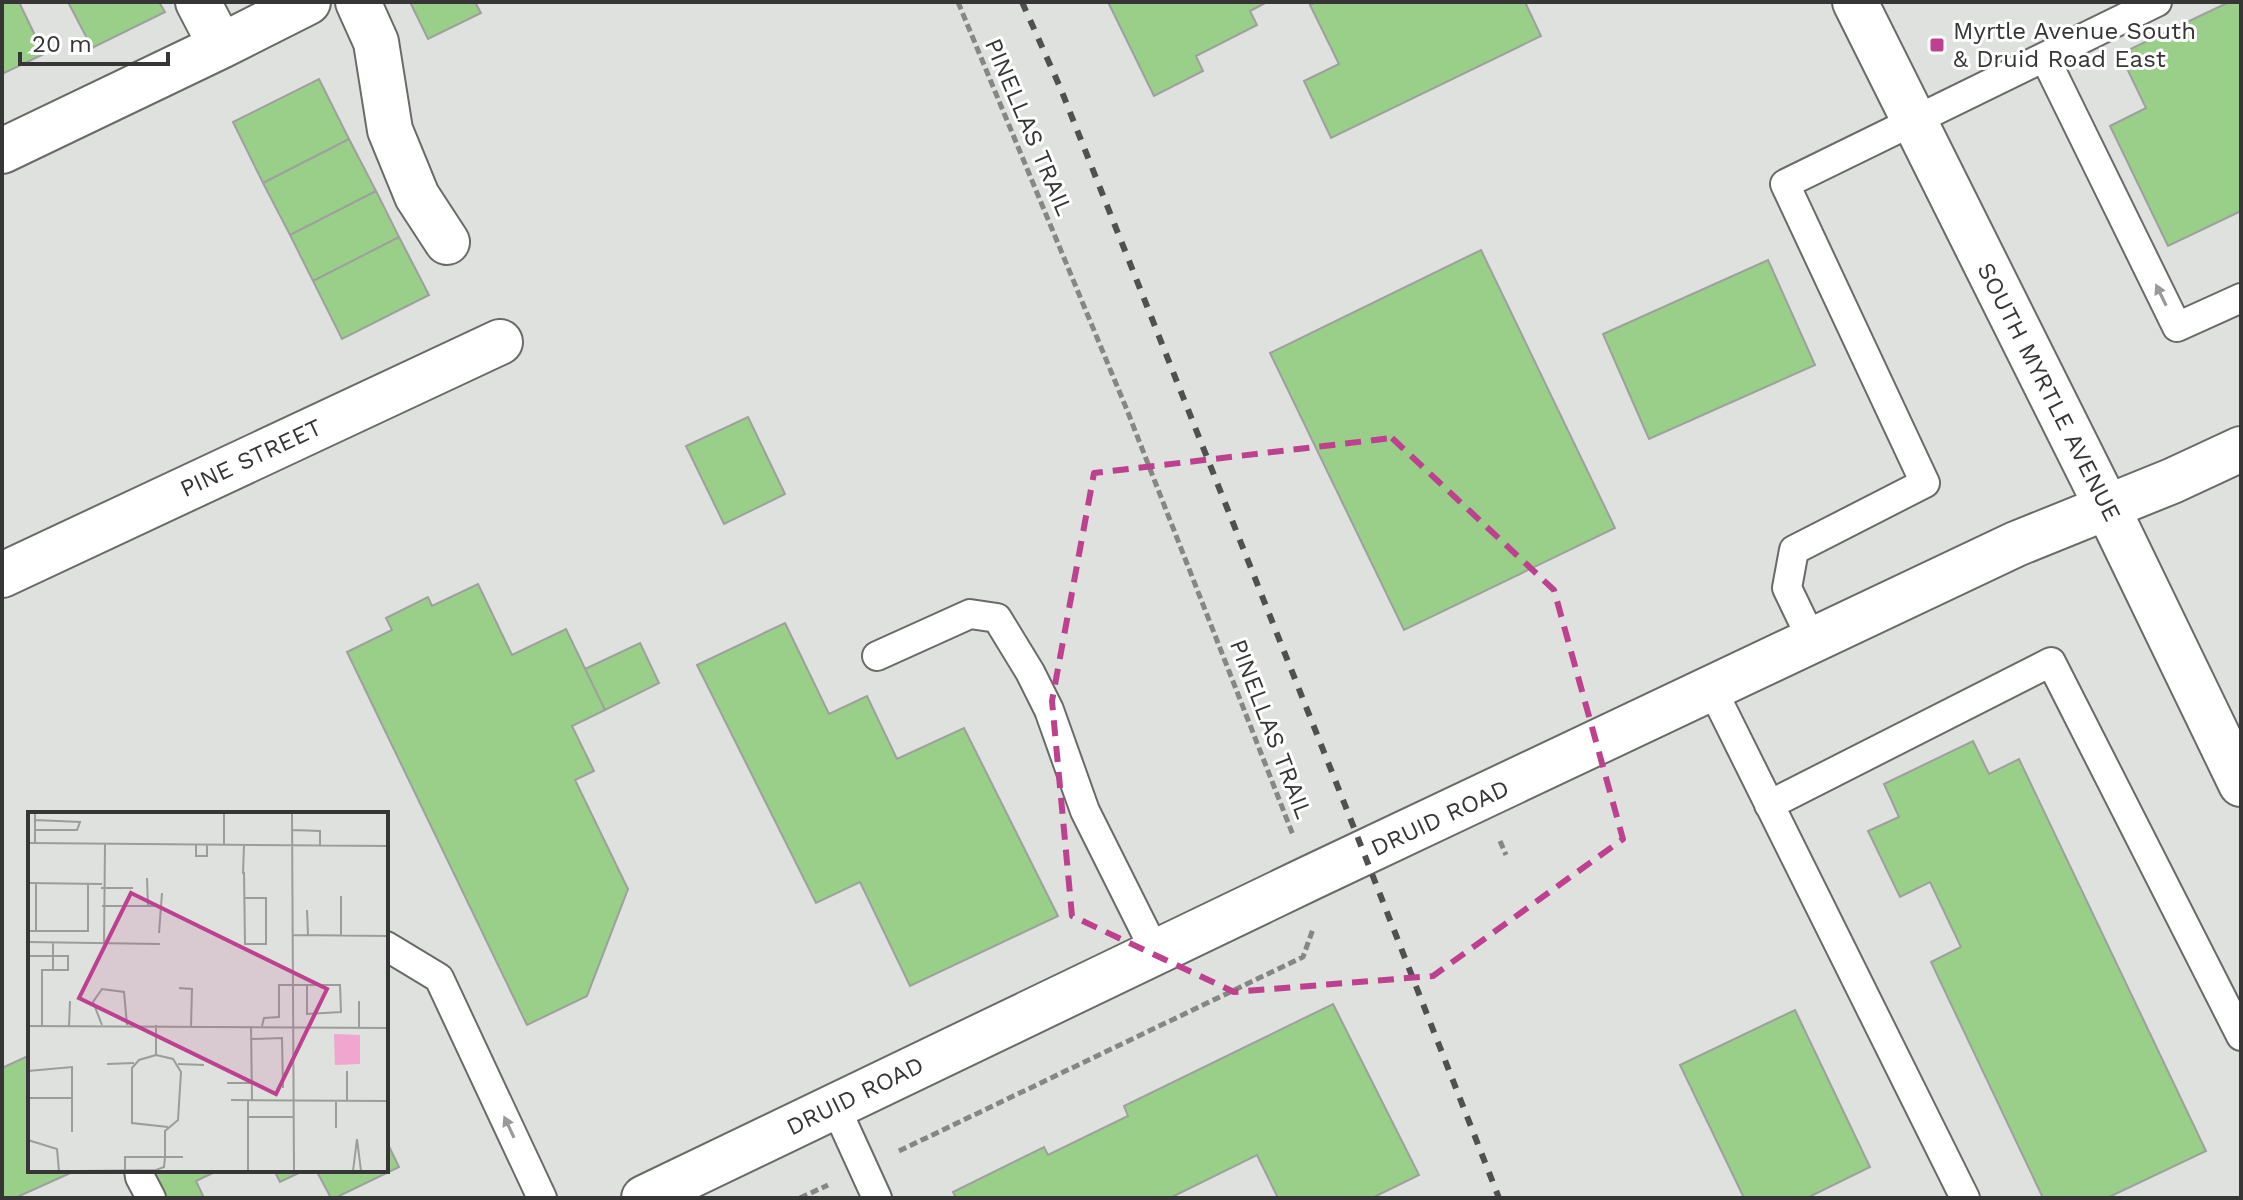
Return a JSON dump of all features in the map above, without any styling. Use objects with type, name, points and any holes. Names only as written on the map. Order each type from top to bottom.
[{"type":"street","points":[[198,2],[221,46]]},
{"type":"street","points":[[2,151],[308,2]]},
{"type":"street","points":[[358,2],[376,42],[390,130],[417,196],[447,242]]},
{"type":"street","name":"SOUTH MYRTLE AVENUE","points":[[1855,2],[2107,507],[2241,784]]},
{"type":"street","name":"PINE STREET","points":[[2,575],[500,342]]},
{"type":"street","name":"DRUID ROAD","points":[[644,1198],[1711,687],[2016,544],[2172,481],[2241,449]]},
{"type":"lane","points":[[1812,640],[1787,588],[1794,550],[1925,483],[1785,184],[2157,2]]},
{"type":"lane","points":[[2045,58],[2177,327],[2241,298]]},
{"type":"lane","points":[[877,656],[970,614],[997,618],[1049,710],[1085,811],[1156,953]]},
{"type":"lane","points":[[1769,805],[2051,662],[2238,1025]]},
{"type":"lane","points":[[1711,687],[1965,1198]]},
{"type":"lane","points":[[388,947],[439,978],[542,1198]]},
{"type":"lane","points":[[835,1106],[877,1198]]},
{"type":"lane","points":[[139,1172],[151,1198]]},
{"type":"path","name":"PINELLAS TRAIL","points":[[800,1198],[1303,957],[1315,924],[1310,878],[1127,410],[958,2]]},
{"type":"highlighted area","points":[[1392,438],[1554,590],[1623,839],[1433,976],[1234,992],[1072,916],[1052,701],[1094,473]]},
{"type":"building","points":[[2,2],[19,2],[44,54],[2,74]]},
{"type":"building","points":[[68,2],[159,2],[165,12],[92,48]]},
{"type":"building","points":[[410,2],[475,2],[481,13],[428,39]]},
{"type":"building","points":[[1108,2],[1267,2],[1250,11],[1257,25],[1196,56],[1203,71],[1154,96]]},
{"type":"building","points":[[1316,2],[1525,2],[1541,36],[1331,138],[1304,81],[1339,64],[1310,5]]},
{"type":"building","points":[[2229,2],[2241,2],[2241,211],[2168,246],[2110,126],[2146,108],[2120,54]]},
{"type":"building","points":[[319,79],[349,139],[263,183],[233,122]]},
{"type":"building","points":[[349,139],[376,191],[290,235],[263,183]]},
{"type":"building","points":[[376,191],[399,237],[313,281],[290,235]]},
{"type":"building","points":[[399,237],[429,295],[342,339],[313,281]]},
{"type":"building","points":[[1481,250],[1615,528],[1404,630],[1270,353]]},
{"type":"building","points":[[1768,260],[1815,365],[1649,439],[1603,334]]},
{"type":"building","points":[[748,417],[785,494],[724,524],[686,446]]},
{"type":"building","points":[[478,584],[512,655],[566,629],[605,710],[572,726],[594,771],[575,780],[628,889],[587,996],[527,1025],[347,652],[392,630],[386,618],[428,597],[432,606]]},
{"type":"building","points":[[785,623],[829,714],[867,696],[897,759],[964,728],[1058,916],[910,986],[860,882],[816,903],[697,665]]},
{"type":"building","points":[[640,643],[659,683],[605,710],[585,669]]},
{"type":"building","points":[[1973,741],[1989,774],[2019,759],[2206,1151],[2107,1198],[2043,1198],[1931,962],[1961,947],[1930,882],[1900,897],[1868,831],[1899,817],[1884,784]]},
{"type":"building","points":[[1333,1004],[1419,1175],[1372,1198],[1278,1198],[1257,1155],[1170,1198],[956,1198],[953,1192],[1044,1147],[1048,1155],[1128,1116],[1124,1106]]},
{"type":"building","points":[[1795,1010],[1870,1167],[1807,1198],[1744,1198],[1680,1065]]},
{"type":"building","points":[[28,1056],[28,1172],[73,1172],[15,1198],[2,1198],[2,1068]]},
{"type":"building","points":[[388,1144],[399,1167],[331,1198],[317,1172],[388,1172]]},
{"type":"building","points":[[148,1172],[215,1172],[196,1181],[204,1198],[162,1198]]},
{"type":"building","points":[[275,1172],[301,1172],[280,1182]]},
{"type":"railway","points":[[1022,2],[1060,87],[1499,1198]]},
{"type":"place","name":"Myrtle Avenue South & Druid Road East","points":[[1937,45]]}]
